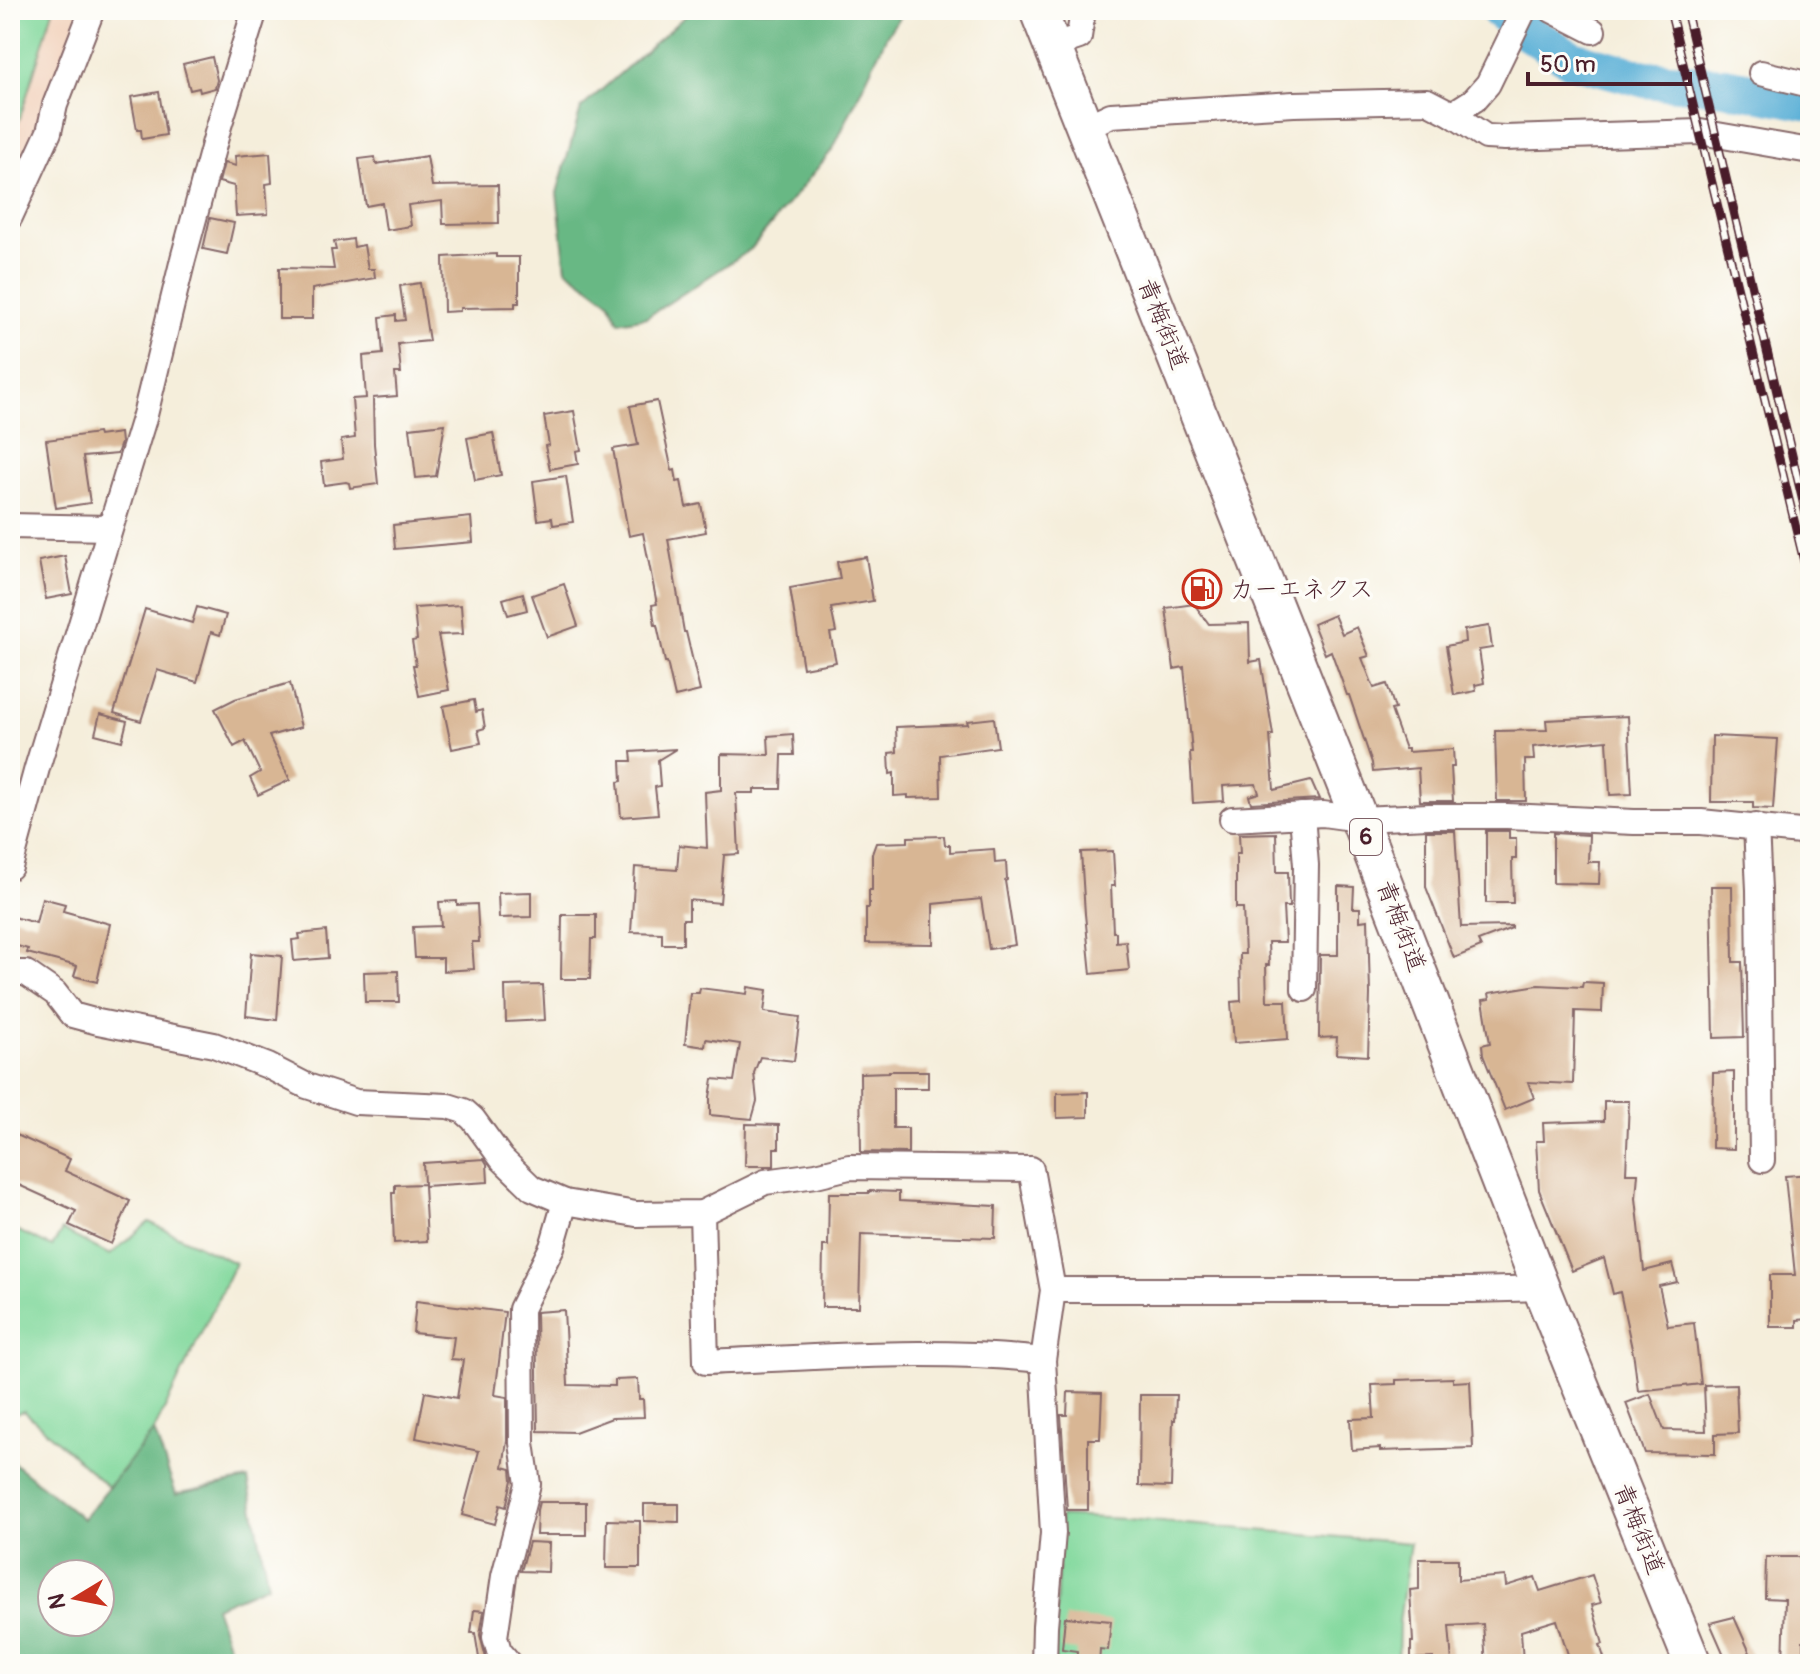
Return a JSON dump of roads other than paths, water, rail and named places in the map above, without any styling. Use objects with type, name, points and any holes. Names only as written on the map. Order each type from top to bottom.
[{"type":"main road","name":"青梅街道","points":[[1038,10],[1359,819],[1541,1288],[1693,1664]]},
{"type":"street","points":[[10,217],[49,132],[55,105],[92,10]]},
{"type":"street","points":[[10,867],[37,768],[145,415],[219,126],[255,10]]},
{"type":"street","points":[[1052,46],[1079,37],[1083,10]]},
{"type":"street","points":[[1452,114],[1474,100],[1488,84],[1524,10]]},
{"type":"street","points":[[1552,10],[1593,31]]},
{"type":"street","points":[[1761,73],[1810,85]]},
{"type":"street","points":[[1083,128],[1111,115],[1294,104],[1427,101],[1486,137],[1700,132],[1809,150]]},
{"type":"street","points":[[10,526],[109,528]]},
{"type":"street","points":[[1232,819],[1323,814],[1359,819],[1507,816],[1701,822],[1810,833]]},
{"type":"street","points":[[1302,815],[1306,865],[1304,989]]},
{"type":"street","points":[[1756,826],[1762,1160]]},
{"type":"street","points":[[10,973],[26,973],[55,993],[72,1015],[214,1045],[268,1066],[307,1086],[356,1102],[448,1106],[464,1111],[502,1159],[532,1188],[565,1202],[636,1214],[702,1213],[765,1182],[849,1167],[1031,1169],[1053,1290],[1043,1360],[1053,1533],[1044,1664]]},
{"type":"street","points":[[510,1664],[499,1651],[495,1637],[504,1576],[528,1484],[522,1443],[521,1309],[552,1247],[565,1202]]},
{"type":"street","points":[[702,1213],[706,1362],[867,1355],[1003,1356],[1043,1360]]},
{"type":"street","points":[[1053,1290],[1541,1288]]},
{"type":"waterway","points":[[1499,10],[1572,59],[1645,79],[1724,86],[1810,102]]},
{"type":"railway","points":[[1670,10],[1810,586]]},
{"type":"railway","points":[[1686,10],[1810,531]]},
{"type":"place","name":"カーエネクス","points":[[1202,589]]}]
